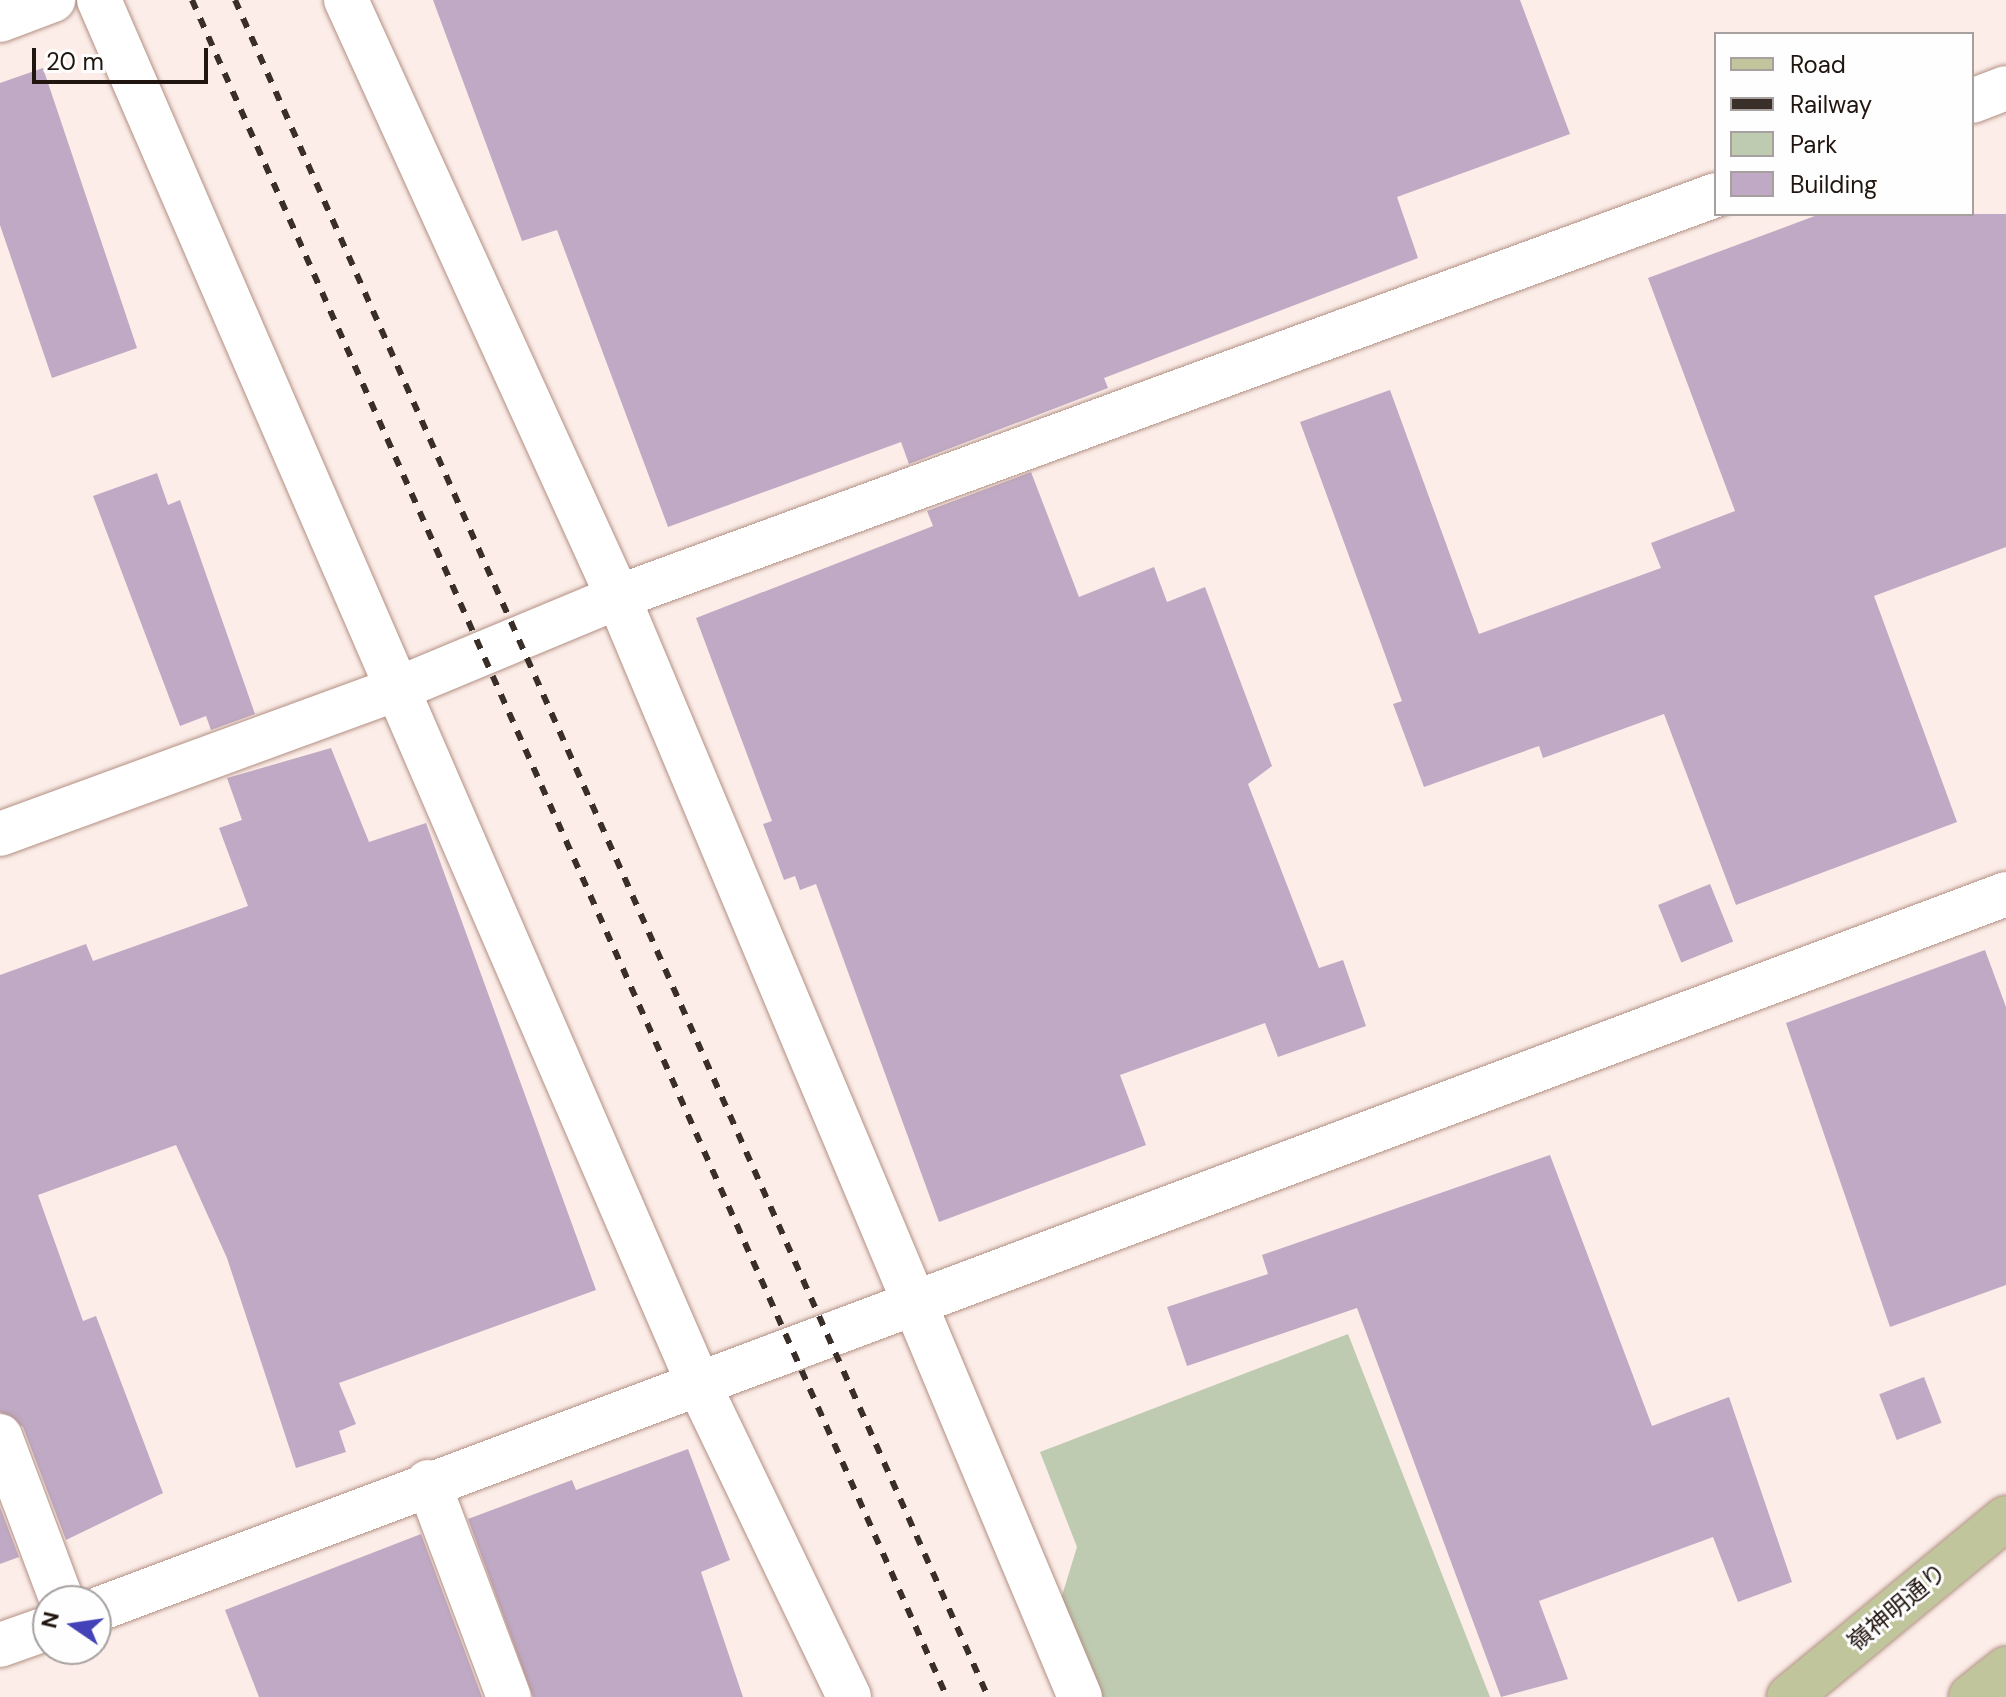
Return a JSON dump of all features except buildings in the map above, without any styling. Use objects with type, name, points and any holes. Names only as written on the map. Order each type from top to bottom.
[{"type":"main road","name":"嶺神明通り","points":[[1789,1697],[2006,1518]]},
{"type":"main road","points":[[1971,1697],[2006,1669]]},
{"type":"street","points":[[0,20],[53,0]]},
{"type":"street","points":[[99,0],[698,1383],[849,1697]]},
{"type":"street","points":[[346,0],[618,597],[919,1303],[1080,1697]]},
{"type":"street","points":[[1974,100],[2006,88]]},
{"type":"street","points":[[0,834],[397,689],[618,597],[1714,196]]},
{"type":"street","points":[[112,1604],[428,1482],[919,1303],[2006,894]]},
{"type":"street","points":[[0,1436],[56,1585]]},
{"type":"street","points":[[428,1482],[509,1697]]},
{"type":"street","points":[[0,1645],[32,1634]]},
{"type":"green space","points":[[1348,1334],[1490,1697],[1102,1697],[1060,1602],[1077,1547],[1040,1452]]},
{"type":"railway","points":[[192,0],[947,1697]]},
{"type":"railway","points":[[235,0],[988,1697]]}]
